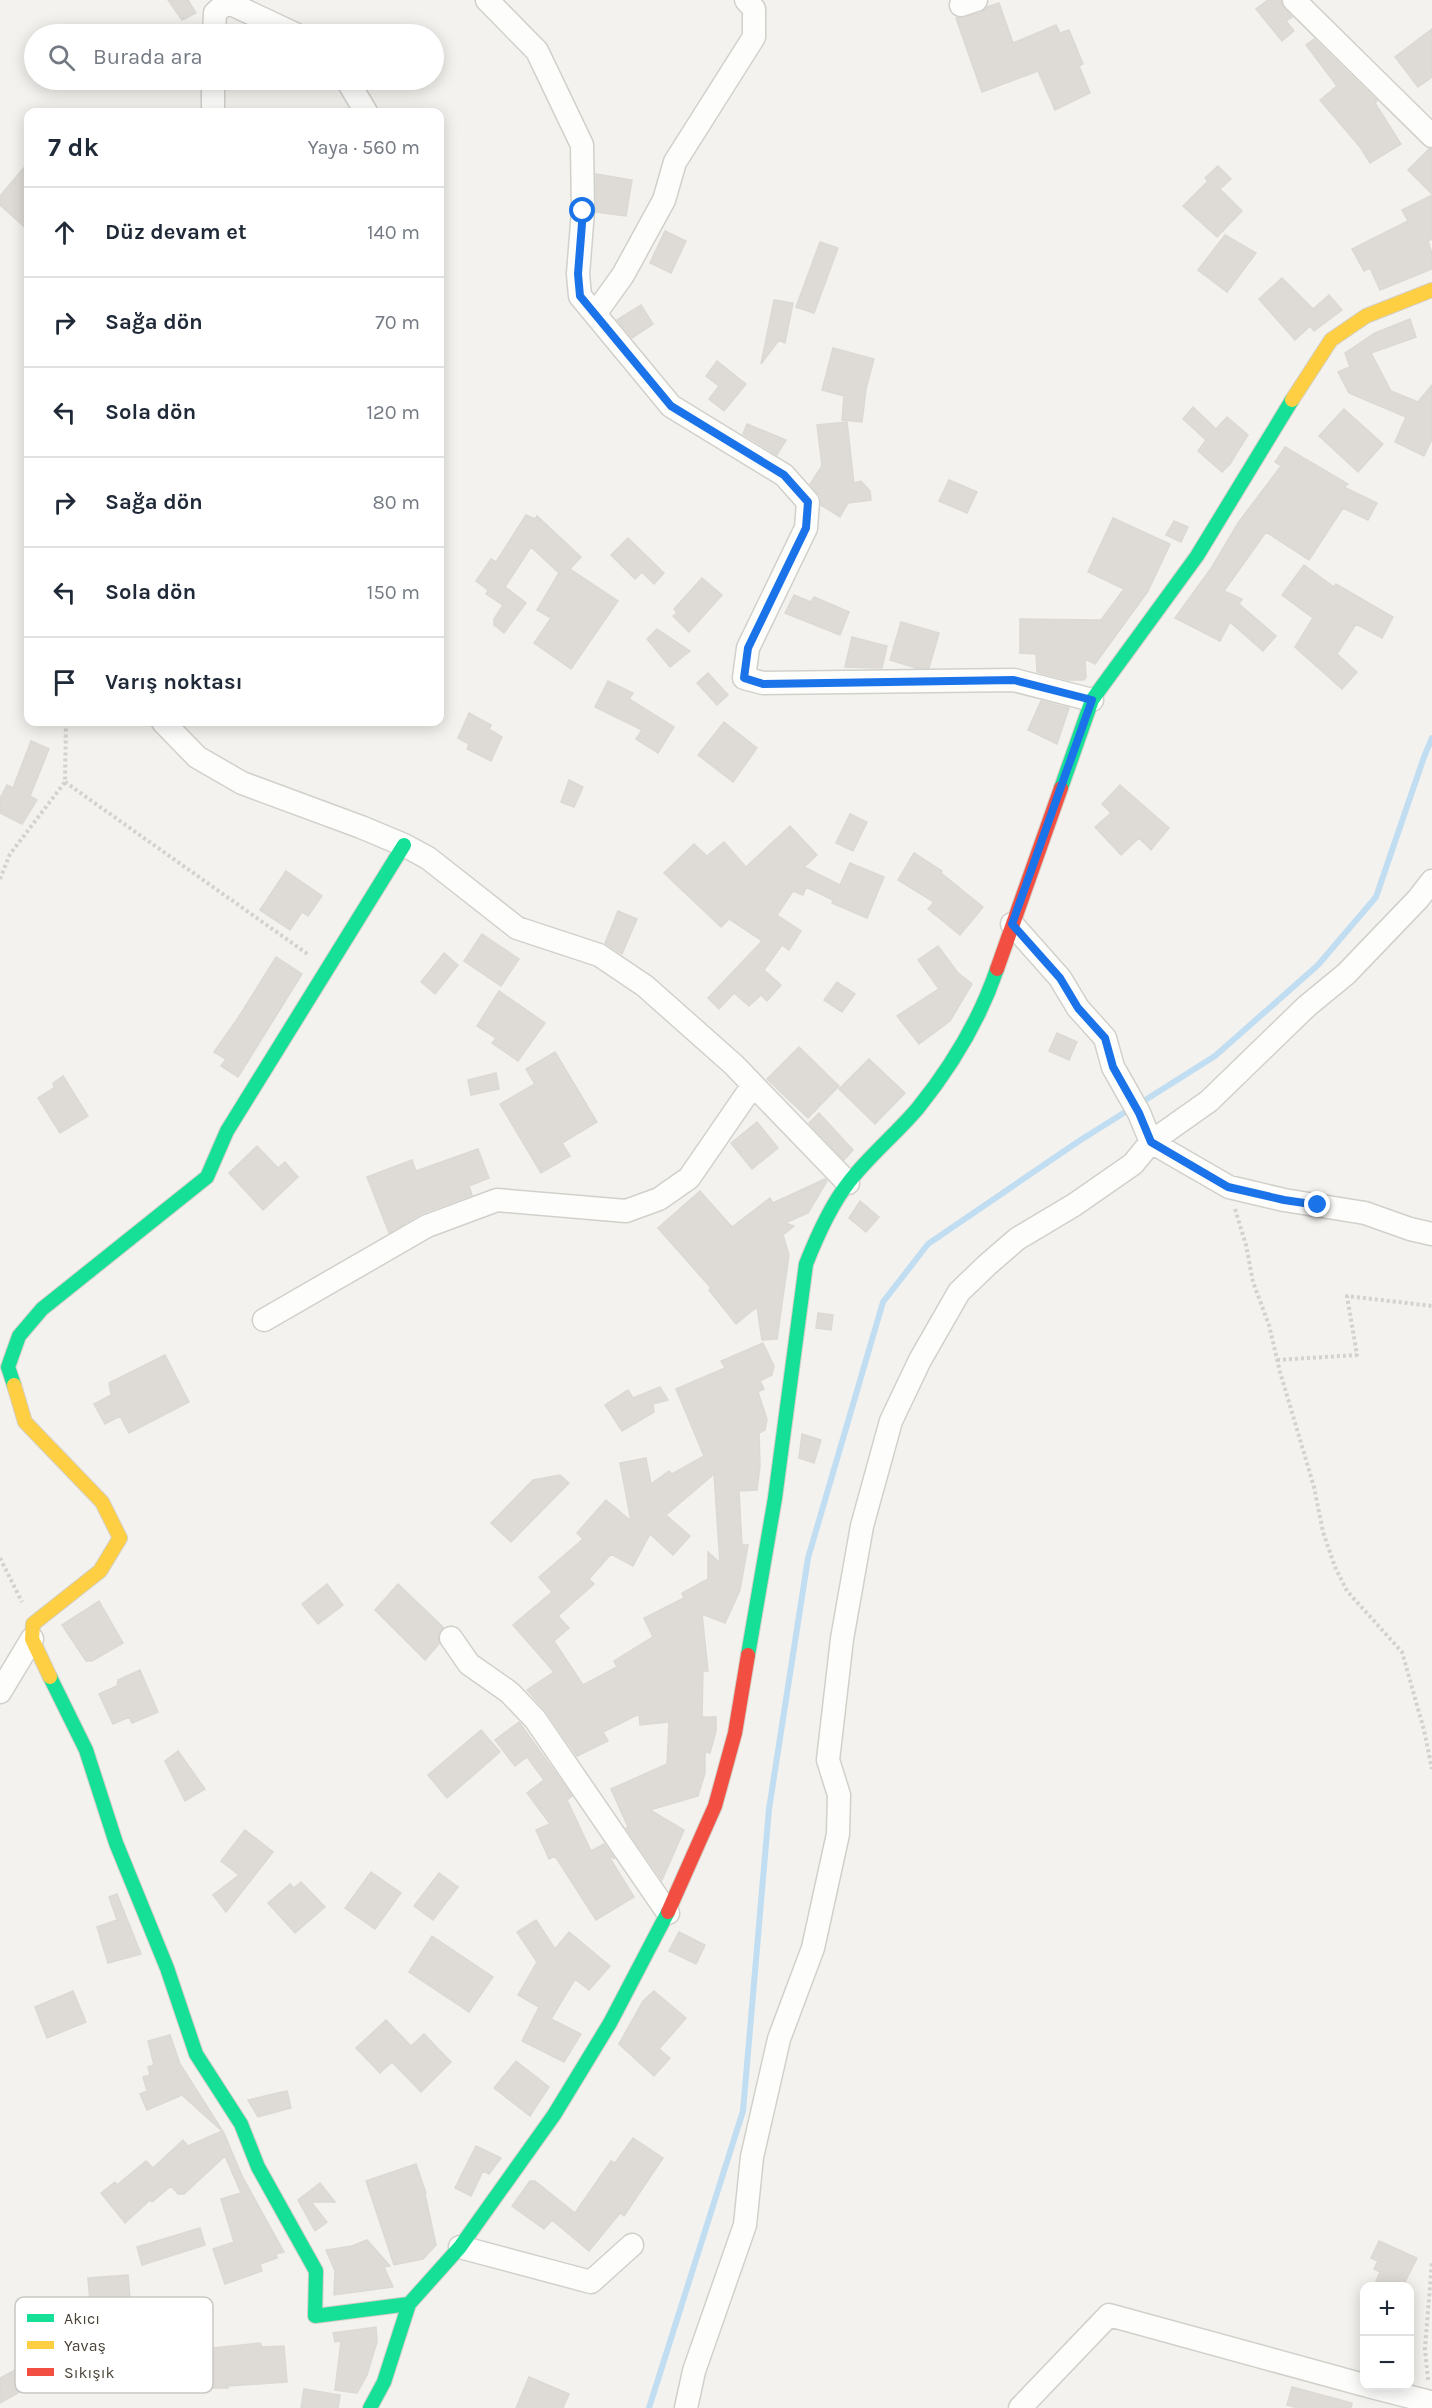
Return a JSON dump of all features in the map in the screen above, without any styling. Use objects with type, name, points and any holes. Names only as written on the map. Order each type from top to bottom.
[{"type":"street","points":[[487,0],[537,51],[582,145],[583,211],[578,274],[580,296],[671,406],[784,475],[808,502],[806,528],[748,648],[744,678],[763,684],[1014,680],[1092,700]]},
{"type":"street","points":[[595,314],[623,275],[664,200],[675,162],[754,37],[754,9],[746,0]]},
{"type":"street","points":[[1294,0],[1432,136]]},
{"type":"street","points":[[214,24],[215,13],[227,2],[274,24]]},
{"type":"street","points":[[213,90],[213,108]]},
{"type":"street","points":[[353,90],[364,108]]},
{"type":"street","points":[[370,2408],[384,2382],[409,2304],[460,2247],[554,2115],[610,2024],[668,1913],[716,1806],[735,1733],[776,1498],[806,1264],[819,1231],[848,1183],[916,1110],[947,1070],[989,992],[1092,700],[1197,556],[1263,446],[1331,340],[1366,316],[1432,290]]},
{"type":"street","points":[[167,726],[197,757],[242,783],[404,845],[428,858],[517,928],[599,955],[645,986],[734,1065],[848,1183]]},
{"type":"street","points":[[0,1692],[33,1632],[100,1571],[120,1538],[102,1502],[45,1446],[25,1422],[8,1367],[19,1335],[42,1309],[69,1286],[207,1177],[226,1131],[404,845]]},
{"type":"street","points":[[686,2408],[694,2371],[745,2225],[752,2157],[779,2039],[813,1948],[838,1834],[839,1796],[828,1760],[842,1639],[862,1526],[891,1421],[920,1360],[958,1292],[1017,1239],[1074,1205],[1133,1164],[1151,1142],[1209,1101],[1307,1006],[1346,974],[1418,899],[1432,880]]},
{"type":"street","points":[[1012,924],[1060,978],[1078,1008],[1105,1038],[1113,1067],[1134,1104],[1151,1142],[1228,1187],[1284,1200],[1365,1213],[1410,1229],[1432,1234]]},
{"type":"street","points":[[264,1320],[427,1226],[497,1200],[626,1211],[659,1199],[688,1178],[753,1085]]},
{"type":"street","points":[[33,1632],[86,1750],[116,1843],[167,1968],[196,2054],[241,2124],[258,2167],[316,2271],[315,2316],[409,2304]]},
{"type":"street","points":[[451,1638],[469,1664],[508,1692],[534,1719],[668,1913]]},
{"type":"street","points":[[460,2247],[591,2282],[632,2245]]},
{"type":"street","points":[[1020,2408],[1109,2315],[1360,2383]]},
{"type":"street","points":[[1385,2390],[1430,2402]]},
{"type":"path","points":[[0,879],[10,854],[64,782],[66,726]]},
{"type":"path","points":[[64,782],[327,968]]},
{"type":"path","points":[[1228,1187],[1246,1245],[1253,1282],[1269,1324],[1277,1360],[1314,1488],[1323,1532],[1335,1567],[1347,1591],[1402,1652],[1424,1730],[1432,1769]]},
{"type":"path","points":[[1277,1360],[1357,1355],[1347,1296],[1432,1306]]},
{"type":"path","points":[[0,1558],[33,1632]]},
{"type":"path","points":[[1430,2402],[1425,2349],[1432,2261]]},
{"type":"building","points":[[168,0],[188,0],[196,13],[182,20]]},
{"type":"building","points":[[1268,0],[1281,0],[1284,9],[1292,17],[1286,21],[1294,31],[1282,41],[1256,9]]},
{"type":"building","points":[[999,3],[1013,43],[1056,25],[1060,33],[1069,30],[1083,64],[1079,66],[1090,93],[1055,110],[1038,71],[982,92],[956,18],[980,13],[987,7]]},
{"type":"building","points":[[1432,29],[1432,77],[1418,87],[1395,57]]},
{"type":"building","points":[[1314,39],[1377,101],[1375,103],[1401,144],[1370,163],[1360,147],[1320,100],[1337,86],[1306,45]]},
{"type":"building","points":[[1429,149],[1432,149],[1432,194],[1408,170]]},
{"type":"building","points":[[1218,166],[1231,179],[1220,189],[1242,211],[1217,237],[1183,206],[1208,181],[1205,178]]},
{"type":"building","points":[[24,168],[24,226],[0,205],[0,196]]},
{"type":"building","points":[[596,174],[632,180],[626,216],[596,212]]},
{"type":"building","points":[[1432,195],[1432,239],[1428,241],[1432,253],[1432,269],[1380,290],[1370,268],[1364,271],[1352,249],[1408,221],[1402,210]]},
{"type":"building","points":[[665,231],[686,241],[671,273],[650,263]]},
{"type":"building","points":[[1225,235],[1256,253],[1227,292],[1198,270]]},
{"type":"building","points":[[820,242],[838,248],[814,313],[796,307]]},
{"type":"building","points":[[1282,278],[1313,309],[1329,295],[1342,310],[1314,331],[1310,326],[1295,340],[1259,299]]},
{"type":"building","points":[[774,300],[793,303],[785,343],[779,340],[761,364]]},
{"type":"building","points":[[641,305],[653,324],[632,338],[617,320]]},
{"type":"building","points":[[1410,319],[1416,337],[1371,353],[1391,391],[1418,402],[1432,385],[1432,439],[1424,456],[1395,442],[1406,417],[1349,393],[1338,372],[1350,367],[1345,353],[1375,333]]},
{"type":"building","points":[[833,348],[874,359],[866,389],[862,422],[842,420],[844,396],[822,390]]},
{"type":"building","points":[[717,361],[746,384],[724,411],[709,399],[719,386],[706,376]]},
{"type":"building","points":[[1193,407],[1216,429],[1227,417],[1248,435],[1230,464],[1222,472],[1198,451],[1206,440],[1183,419]]},
{"type":"building","points":[[1344,409],[1383,444],[1358,472],[1319,436]]},
{"type":"building","points":[[847,422],[854,483],[861,481],[870,491],[871,500],[848,503],[840,517],[821,505],[821,497],[810,484],[822,466],[817,425]]},
{"type":"building","points":[[747,424],[786,440],[777,455],[743,434]]},
{"type":"building","points":[[1285,447],[1348,484],[1344,487],[1377,503],[1368,520],[1343,508],[1309,560],[1266,532],[1224,591],[1242,599],[1239,604],[1276,636],[1263,651],[1230,622],[1220,641],[1175,618],[1212,567],[1238,523],[1281,466],[1275,462]]},
{"type":"building","points":[[949,480],[977,492],[967,513],[939,501]]},
{"type":"building","points":[[526,515],[535,519],[537,516],[581,557],[570,569],[618,601],[571,669],[534,643],[551,618],[537,610],[559,573],[531,547],[505,587],[526,603],[504,633],[494,625],[494,619],[503,605],[486,594],[488,590],[476,581],[491,559],[496,562]]},
{"type":"building","points":[[1113,518],[1170,544],[1148,591],[1095,664],[1085,659],[1086,677],[1084,680],[1068,680],[1037,672],[1036,654],[1020,653],[1020,619],[1101,620],[1124,589],[1088,572]]},
{"type":"building","points":[[1174,521],[1188,527],[1181,542],[1166,535]]},
{"type":"building","points":[[628,538],[664,573],[654,584],[642,572],[635,579],[611,555]]},
{"type":"building","points":[[1304,565],[1334,587],[1336,584],[1393,617],[1382,638],[1356,624],[1337,654],[1357,672],[1342,689],[1295,647],[1313,618],[1282,595]]},
{"type":"building","points":[[702,578],[722,595],[689,632],[673,616],[677,613],[674,609]]},
{"type":"building","points":[[794,595],[811,602],[814,597],[849,612],[840,635],[785,613]]},
{"type":"building","points":[[901,622],[939,633],[929,668],[916,668],[890,660]]},
{"type":"building","points":[[657,629],[690,651],[670,667],[647,639]]},
{"type":"building","points":[[852,637],[887,646],[882,668],[845,667]]},
{"type":"building","points":[[708,673],[728,695],[717,705],[697,683]]},
{"type":"building","points":[[608,681],[633,693],[629,699],[674,727],[658,753],[636,739],[642,730],[595,707]]},
{"type":"building","points":[[1041,701],[1069,708],[1057,744],[1028,730]]},
{"type":"building","points":[[469,713],[491,725],[489,729],[502,737],[491,761],[467,749],[469,744],[458,738]]},
{"type":"building","points":[[724,722],[757,748],[733,782],[698,755]]},
{"type":"building","points":[[31,741],[49,749],[30,796],[37,800],[22,824],[0,813],[0,798],[7,785],[13,788]]},
{"type":"building","points":[[569,780],[583,787],[574,807],[561,802]]},
{"type":"building","points":[[1120,785],[1169,828],[1151,850],[1139,838],[1121,855],[1095,827],[1111,813],[1102,804]]},
{"type":"building","points":[[850,814],[867,822],[853,851],[836,843]]},
{"type":"building","points":[[790,826],[817,855],[804,867],[840,885],[850,863],[884,877],[867,918],[832,903],[833,900],[806,887],[803,895],[793,891],[777,915],[801,931],[789,950],[782,945],[764,970],[781,985],[767,1001],[761,995],[749,1006],[734,993],[719,1009],[708,998],[762,941],[729,919],[721,927],[664,873],[694,844],[707,856],[724,842],[746,867]]},
{"type":"building","points":[[914,853],[942,871],[941,873],[983,907],[960,935],[928,909],[934,902],[898,880]]},
{"type":"building","points":[[286,871],[322,896],[308,916],[302,912],[290,930],[260,910]]},
{"type":"building","points":[[618,911],[637,919],[622,954],[605,943]]},
{"type":"building","points":[[482,934],[519,959],[501,986],[464,961]]},
{"type":"building","points":[[938,946],[958,973],[972,984],[950,1021],[919,1044],[897,1016],[939,989],[918,960]]},
{"type":"building","points":[[444,953],[458,965],[435,994],[421,982]]},
{"type":"building","points":[[276,957],[302,974],[238,1077],[221,1066],[226,1059],[214,1052]]},
{"type":"building","points":[[837,982],[855,994],[842,1012],[824,1000]]},
{"type":"building","points":[[499,991],[545,1023],[518,1061],[492,1043],[496,1038],[477,1026]]},
{"type":"building","points":[[1057,1033],[1077,1042],[1069,1060],[1049,1051]]},
{"type":"building","points":[[799,1047],[839,1086],[808,1118],[767,1079]]},
{"type":"building","points":[[555,1052],[597,1122],[562,1143],[570,1156],[541,1173],[500,1104],[535,1084],[526,1069]]},
{"type":"building","points":[[869,1059],[905,1093],[875,1124],[839,1089]]},
{"type":"building","points":[[496,1073],[499,1089],[471,1095],[468,1080]]},
{"type":"building","points":[[63,1076],[88,1116],[60,1133],[38,1098],[54,1088],[53,1083]]},
{"type":"building","points":[[819,1113],[853,1150],[844,1160],[809,1123]]},
{"type":"building","points":[[757,1122],[778,1148],[752,1169],[731,1143]]},
{"type":"building","points":[[257,1146],[278,1168],[285,1162],[298,1177],[263,1210],[229,1173]]},
{"type":"building","points":[[478,1149],[489,1178],[469,1186],[472,1195],[422,1213],[389,1233],[367,1177],[412,1160],[416,1171]]},
{"type":"building","points":[[825,1179],[827,1181],[808,1213],[785,1223],[794,1226],[783,1235],[789,1255],[777,1339],[762,1340],[757,1307],[736,1324],[709,1290],[711,1288],[658,1228],[700,1191],[732,1227],[770,1198],[773,1203]]},
{"type":"building","points":[[860,1201],[879,1217],[866,1232],[849,1218]]},
{"type":"building","points":[[818,1313],[833,1315],[831,1330],[816,1328]]},
{"type":"building","points":[[763,1343],[774,1366],[772,1375],[760,1381],[764,1389],[758,1392],[767,1419],[765,1430],[759,1433],[760,1466],[757,1490],[739,1491],[742,1545],[748,1545],[740,1590],[725,1623],[702,1614],[708,1671],[703,1671],[702,1717],[716,1717],[716,1731],[710,1753],[705,1752],[705,1773],[698,1796],[650,1810],[684,1830],[662,1880],[626,1828],[628,1827],[611,1789],[667,1764],[669,1722],[640,1725],[639,1714],[603,1732],[608,1741],[577,1756],[546,1711],[527,1690],[554,1672],[513,1625],[552,1592],[539,1577],[583,1539],[577,1533],[606,1500],[631,1521],[620,1463],[646,1458],[651,1484],[669,1471],[672,1474],[704,1456],[676,1389],[725,1368],[721,1361]],"holes":[[[714,1474],[720,1563],[708,1552],[708,1579],[682,1593],[684,1598],[644,1618],[653,1637],[614,1661],[617,1667],[583,1685],[554,1641],[569,1628],[558,1616],[594,1584],[589,1579],[611,1554],[633,1566],[650,1534],[673,1555],[690,1536],[666,1515]]]},
{"type":"building","points":[[165,1355],[189,1402],[129,1433],[120,1416],[105,1424],[94,1404],[111,1395],[109,1383]]},
{"type":"building","points":[[660,1387],[668,1400],[653,1404],[654,1412],[622,1431],[605,1405],[628,1390],[633,1398]]},
{"type":"building","points":[[802,1434],[821,1440],[814,1463],[799,1458]]},
{"type":"building","points":[[560,1475],[569,1483],[511,1542],[491,1523],[533,1480]]},
{"type":"building","points":[[327,1584],[343,1605],[318,1624],[302,1604]]},
{"type":"building","points":[[398,1584],[443,1627],[439,1633],[439,1644],[425,1660],[375,1610]]},
{"type":"building","points":[[99,1601],[123,1643],[92,1661],[86,1661],[62,1625]]},
{"type":"building","points":[[140,1670],[158,1712],[132,1723],[129,1717],[113,1724],[99,1694],[117,1686],[118,1680]]},
{"type":"building","points":[[519,1722],[572,1796],[567,1800],[591,1851],[604,1844],[615,1859],[608,1855],[634,1897],[596,1920],[555,1856],[549,1859],[536,1830],[550,1824],[527,1793],[544,1780],[527,1757],[515,1766],[495,1740]]},
{"type":"building","points":[[481,1730],[500,1752],[447,1798],[428,1775]]},
{"type":"building","points":[[178,1751],[205,1789],[185,1801],[165,1761]]},
{"type":"building","points":[[245,1830],[273,1852],[226,1912],[213,1895],[239,1875],[221,1861]]},
{"type":"building","points":[[371,1872],[401,1893],[375,1929],[345,1908]]},
{"type":"building","points":[[439,1873],[458,1887],[433,1920],[414,1906]]},
{"type":"building","points":[[301,1882],[325,1907],[295,1933],[268,1903],[290,1884],[294,1888]]},
{"type":"building","points":[[117,1894],[141,1954],[108,1963],[97,1927],[117,1920],[109,1897]]},
{"type":"building","points":[[536,1920],[555,1949],[569,1932],[610,1966],[589,1990],[575,1979],[551,2019],[581,2034],[564,2062],[522,2041],[539,2007],[518,1995],[537,1962],[517,1932]]},
{"type":"building","points":[[679,1932],[705,1945],[696,1964],[669,1951]]},
{"type":"building","points":[[432,1936],[493,1977],[469,2012],[409,1972]]},
{"type":"building","points":[[73,1991],[86,2022],[47,2038],[35,2007]]},
{"type":"building","points":[[654,1991],[686,2018],[659,2049],[670,2058],[654,2076],[619,2044],[643,2001]]},
{"type":"building","points":[[386,2020],[411,2046],[424,2034],[451,2062],[421,2092],[392,2062],[380,2073],[356,2048]]},
{"type":"building","points":[[170,2035],[180,2064],[224,2133],[242,2176],[284,2252],[276,2254],[277,2258],[260,2264],[262,2271],[225,2284],[213,2249],[234,2242],[221,2199],[241,2193],[225,2156],[184,2194],[178,2194],[171,2186],[152,2202],[150,2200],[125,2223],[101,2193],[115,2182],[117,2185],[146,2161],[153,2168],[183,2140],[188,2146],[222,2131],[182,2095],[147,2110],[140,2094],[147,2091],[143,2077],[150,2075],[148,2067],[154,2065],[148,2041]]},
{"type":"building","points":[[516,2061],[549,2087],[530,2116],[494,2088]]},
{"type":"building","points":[[287,2091],[291,2108],[258,2117],[248,2100]]},
{"type":"building","points":[[633,2138],[663,2158],[624,2216],[620,2213],[589,2251],[552,2220],[544,2229],[512,2206],[530,2181],[535,2181],[575,2213],[611,2161],[615,2163]]},
{"type":"building","points":[[476,2146],[501,2158],[489,2174],[483,2171],[471,2196],[455,2188]]},
{"type":"building","points":[[416,2164],[426,2193],[436,2245],[423,2259],[394,2265],[366,2181]]},
{"type":"building","points":[[320,2183],[335,2202],[311,2202],[327,2222],[315,2231],[298,2200]]},
{"type":"building","points":[[200,2228],[205,2245],[142,2265],[137,2247]]},
{"type":"building","points":[[367,2240],[390,2266],[384,2267],[393,2287],[334,2295],[335,2271],[326,2250],[352,2246]]},
{"type":"building","points":[[1379,2241],[1417,2258],[1405,2282],[1378,2282],[1376,2281],[1380,2272],[1374,2269],[1378,2261],[1371,2258]]},
{"type":"building","points":[[128,2275],[130,2297],[90,2297],[88,2278]]},
{"type":"building","points":[[376,2327],[377,2342],[367,2375],[357,2393],[335,2390],[341,2341],[335,2342],[333,2333]]},
{"type":"building","points":[[260,2343],[262,2347],[284,2346],[287,2382],[228,2386],[228,2388],[213,2388],[213,2348]]},
{"type":"building","points":[[15,2370],[15,2393],[18,2393],[0,2403],[0,2378]]},
{"type":"building","points":[[529,2377],[569,2394],[563,2408],[516,2408]]},
{"type":"building","points":[[1292,2387],[1352,2403],[1351,2408],[1298,2408],[1287,2405]]},
{"type":"building","points":[[304,2389],[340,2395],[338,2408],[301,2408]]},
{"type":"waterway","points":[[1139,1104],[1215,1056],[1318,965],[1376,897],[1432,738]]},
{"type":"waterway","points":[[649,2408],[743,2111],[769,1809],[808,1558],[883,1302],[928,1244],[1130,1109]]},
{"type":"traffic: fast","points":[[1061,788],[1092,700],[1197,556],[1292,400]]},
{"type":"traffic: fast","points":[[14,1385],[8,1367],[19,1336],[42,1309],[207,1177],[227,1131],[404,845]]},
{"type":"traffic: fast","points":[[748,1655],[775,1498],[806,1264],[842,1191],[865,1163],[918,1108],[942,1076],[973,1024],[997,969]]},
{"type":"traffic: fast","points":[[50,1677],[86,1750],[116,1843],[167,1968],[196,2054],[241,2124],[258,2167],[316,2271],[315,2316],[409,2304]]},
{"type":"traffic: fast","points":[[370,2408],[384,2382],[409,2304],[460,2247],[554,2115],[610,2023],[668,1912]]},
{"type":"traffic: slow","points":[[1292,400],[1331,340],[1366,316],[1432,290]]},
{"type":"traffic: slow","points":[[14,1385],[25,1422],[102,1502],[120,1538],[100,1571],[33,1624],[32,1639],[50,1677]]},
{"type":"traffic: jam","points":[[997,969],[1061,788]]},
{"type":"traffic: jam","points":[[668,1912],[715,1806],[735,1733],[748,1655]]},
{"type":"route","points":[[583,211],[578,274],[580,296],[671,406],[784,475],[808,502],[806,528],[748,648],[744,678],[763,684],[1014,680],[1092,700],[1012,924],[1060,978],[1078,1008],[1105,1038],[1113,1067],[1139,1113],[1151,1142],[1228,1187],[1318,1205]]}]
